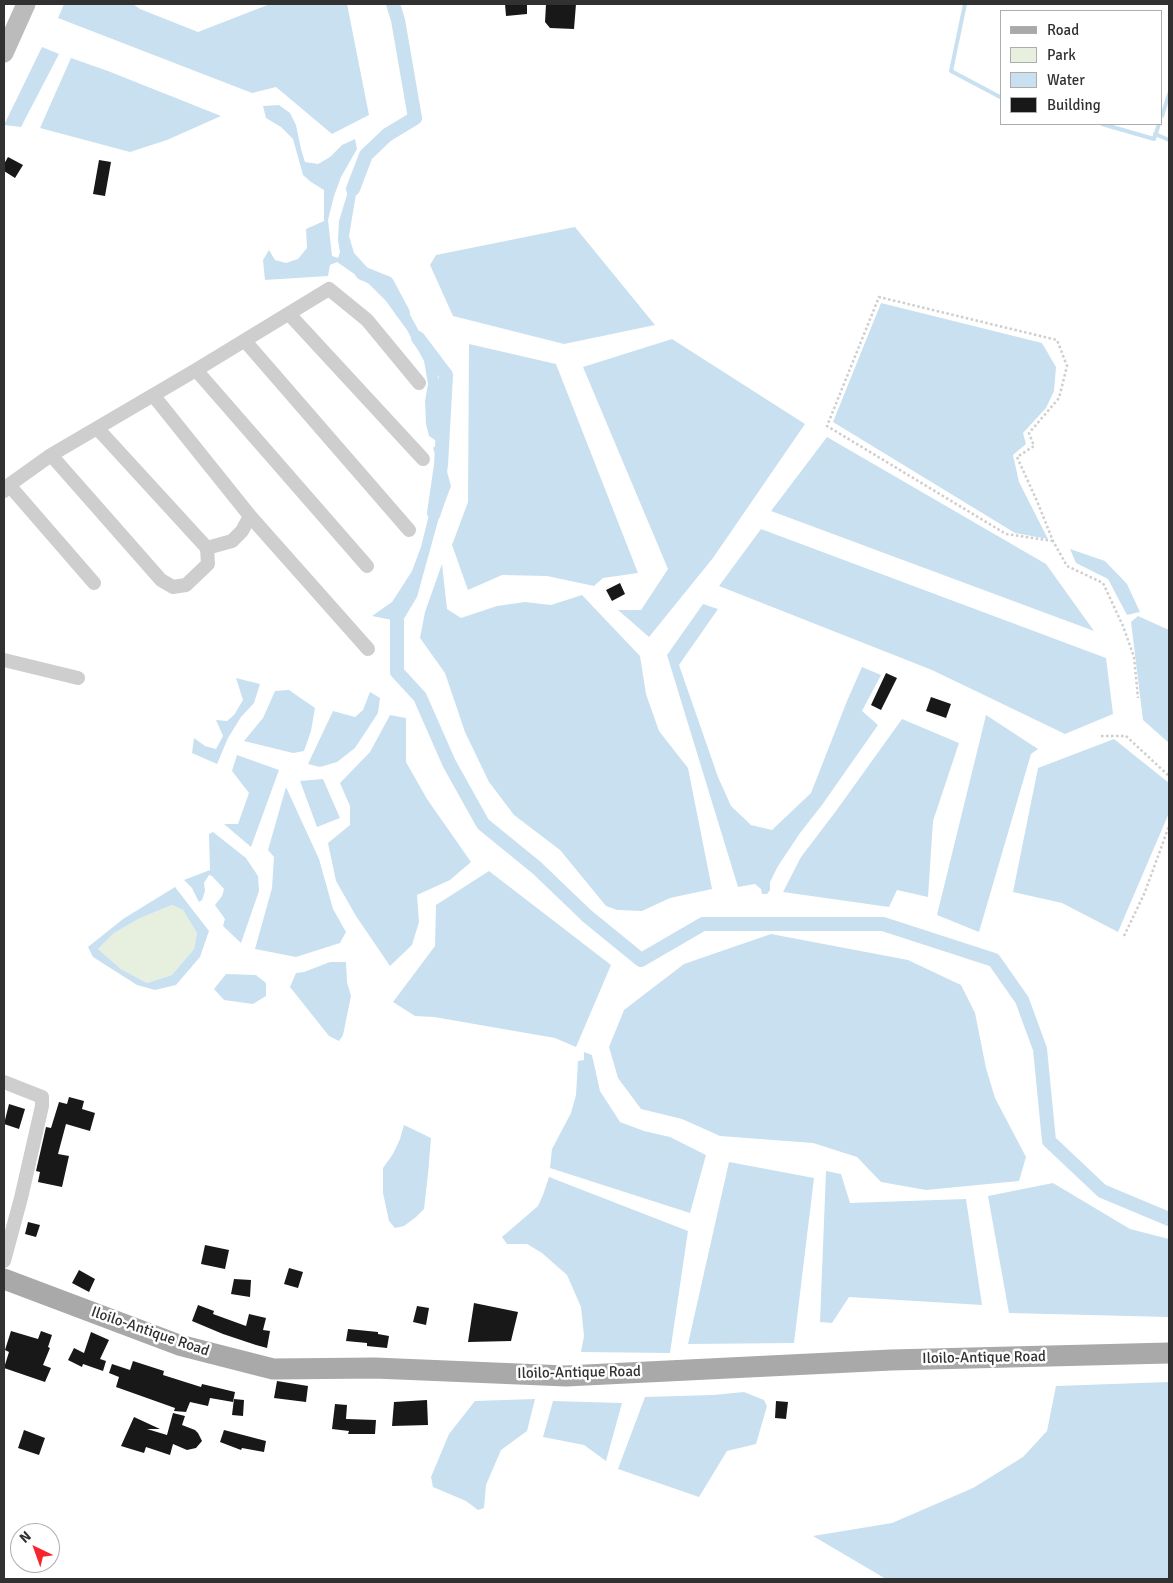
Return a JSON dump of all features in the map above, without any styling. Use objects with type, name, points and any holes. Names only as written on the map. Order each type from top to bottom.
[{"type":"main road","points":[[4,53],[26,4]]},
{"type":"main road","name":"Iloilo-Antique Road","points":[[4,1279],[179,1345],[273,1369],[375,1368],[566,1376],[891,1360],[1169,1353]]},
{"type":"street","points":[[94,583],[6,488],[51,455],[330,290],[367,320],[419,383]]},
{"type":"street","points":[[288,314],[422,458]]},
{"type":"street","points":[[244,341],[409,530]]},
{"type":"street","points":[[196,370],[367,566]]},
{"type":"street","points":[[153,395],[250,516],[368,649]]},
{"type":"street","points":[[51,455],[161,580],[173,587],[186,584],[208,564],[208,548],[97,428]]},
{"type":"street","points":[[208,548],[232,541],[242,531],[250,516]]},
{"type":"street","points":[[4,660],[78,678]]},
{"type":"street","points":[[4,1082],[42,1098],[42,1106],[21,1198],[4,1261]]},
{"type":"path","points":[[1053,541],[1006,534],[827,426],[879,297],[1057,340],[1067,366],[1059,398],[1029,433],[1034,446],[1017,457],[1038,501],[1053,541],[1067,566],[1103,583],[1123,626],[1134,657],[1138,698]]},
{"type":"path","points":[[1101,736],[1126,736],[1169,776]]},
{"type":"path","points":[[1124,936],[1145,892],[1169,826]]},
{"type":"green space","points":[[172,905],[183,910],[197,933],[194,949],[172,975],[147,983],[121,969],[98,949],[114,933],[140,918]]},
{"type":"water","points":[[64,4],[133,4],[140,9],[198,32],[270,4],[347,4],[369,115],[332,134],[276,87],[252,93],[58,18]]},
{"type":"water","points":[[42,47],[59,54],[21,127],[4,125]]},
{"type":"water","points":[[71,58],[221,116],[167,140],[130,152],[40,128]]},
{"type":"water","points":[[279,105],[290,113],[296,125],[305,162],[318,164],[330,157],[342,145],[355,139],[357,149],[341,177],[328,220],[332,256],[338,258],[340,252],[338,240],[339,221],[353,175],[358,172],[362,176],[357,188],[349,236],[354,253],[409,313],[425,342],[439,380],[441,400],[438,442],[429,436],[426,424],[425,401],[428,384],[424,361],[407,330],[386,301],[369,284],[337,262],[330,265],[328,276],[265,280],[263,260],[269,250],[275,260],[286,263],[298,259],[307,248],[306,229],[324,221],[324,190],[303,175],[293,139],[281,127],[266,118],[263,106]]},
{"type":"water","points":[[575,227],[655,325],[564,344],[453,316],[430,265],[436,255]]},
{"type":"water","points":[[881,303],[1042,343],[1056,367],[1054,391],[1046,408],[1023,433],[1026,444],[1013,455],[1019,482],[1048,539],[1015,533],[833,422]]},
{"type":"water","points":[[672,339],[805,424],[713,558],[649,637],[618,610],[641,610],[668,569],[583,367]]},
{"type":"water","points":[[469,344],[556,364],[638,573],[603,578],[594,586],[547,576],[502,575],[468,590],[452,545],[468,502]]},
{"type":"water","points":[[827,437],[1046,564],[1094,631],[771,511]]},
{"type":"water","points":[[441,442],[451,486],[438,521],[417,597],[402,622],[372,616],[392,602],[412,571],[421,547],[429,515],[442,482],[440,468],[433,448]]},
{"type":"water","points":[[761,529],[1106,658],[1113,714],[1065,734],[932,670],[719,586]]},
{"type":"water","points":[[1070,549],[1105,561],[1127,584],[1140,612],[1127,615],[1108,579],[1076,563]]},
{"type":"water","points":[[442,564],[447,609],[461,618],[497,606],[525,602],[551,605],[582,595],[640,656],[646,694],[659,731],[688,768],[712,889],[670,898],[642,911],[617,910],[606,906],[560,850],[514,815],[489,782],[465,732],[445,673],[420,638],[425,612]]},
{"type":"water","points":[[703,604],[718,609],[679,665],[718,777],[731,806],[751,825],[772,830],[811,793],[862,667],[881,675],[862,711],[878,725],[778,866],[770,882],[770,890],[767,894],[762,894],[761,889],[755,884],[738,887],[667,655]]},
{"type":"water","points":[[1138,616],[1169,630],[1169,743],[1143,720],[1131,622]]},
{"type":"water","points":[[236,678],[260,684],[254,703],[241,717],[228,738],[217,764],[192,753],[194,738],[205,746],[216,749],[223,736],[216,720],[227,721],[234,715],[243,700]]},
{"type":"water","points":[[289,690],[315,708],[311,731],[304,751],[293,753],[244,741],[263,718],[275,691]]},
{"type":"water","points":[[370,692],[380,698],[378,713],[355,748],[337,762],[320,767],[308,764],[333,711],[355,717],[363,710]]},
{"type":"water","points":[[390,715],[406,718],[406,762],[427,799],[471,862],[450,880],[417,895],[419,922],[412,945],[390,966],[356,916],[336,881],[328,843],[350,825],[350,806],[340,783],[370,752]]},
{"type":"water","points":[[986,715],[1038,749],[1031,754],[979,932],[937,915]]},
{"type":"water","points":[[902,719],[959,743],[933,821],[928,897],[897,890],[889,907],[783,892],[801,857]]},
{"type":"water","points":[[1114,739],[1169,783],[1169,813],[1118,932],[1062,903],[1013,892],[1038,768]]},
{"type":"water","points":[[237,755],[279,770],[251,847],[224,824],[238,824],[249,793],[232,771]]},
{"type":"water","points":[[323,779],[340,818],[317,827],[300,781]]},
{"type":"water","points":[[286,787],[319,859],[333,909],[346,932],[340,943],[296,957],[255,949],[272,888],[274,857],[268,850]]},
{"type":"water","points":[[213,832],[246,858],[258,876],[259,891],[241,943],[223,926],[225,919],[215,905],[222,896],[224,889],[209,875],[204,883],[205,891],[202,900],[199,902],[192,888],[184,880],[210,870],[209,834]]},
{"type":"water","points":[[489,871],[611,965],[576,1047],[555,1038],[434,1017],[415,1016],[393,1002],[435,946],[436,905]]},
{"type":"water","points":[[175,887],[209,931],[200,957],[176,985],[155,990],[137,985],[93,957],[88,947],[123,919]],"holes":[[[172,905],[183,910],[197,933],[194,949],[172,975],[147,983],[121,969],[98,949],[114,933],[140,918]]]},
{"type":"water","points":[[771,934],[908,960],[961,985],[975,1013],[986,1068],[995,1098],[1026,1157],[1019,1181],[926,1190],[881,1182],[857,1157],[813,1143],[720,1136],[682,1119],[641,1109],[618,1078],[609,1047],[624,1010],[684,964]]},
{"type":"water","points":[[330,962],[346,962],[347,982],[351,996],[343,1035],[339,1041],[329,1036],[290,987],[296,973],[304,972]]},
{"type":"water","points":[[226,974],[256,975],[266,983],[266,996],[253,1004],[224,1000],[214,989]]},
{"type":"water","points":[[584,1052],[592,1055],[600,1091],[620,1122],[644,1131],[670,1137],[706,1155],[690,1213],[550,1168],[552,1149],[571,1113],[576,1095],[578,1061],[584,1060]]},
{"type":"water","points":[[404,1125],[431,1138],[428,1174],[424,1209],[404,1226],[395,1228],[389,1221],[383,1193],[383,1168],[393,1154]]},
{"type":"water","points":[[729,1162],[814,1178],[794,1343],[688,1344]]},
{"type":"water","points":[[826,1171],[841,1174],[850,1203],[966,1199],[982,1305],[849,1297],[832,1323],[820,1322]]},
{"type":"water","points":[[549,1177],[688,1231],[670,1353],[581,1352],[584,1336],[581,1307],[567,1275],[542,1253],[527,1244],[507,1244],[502,1237],[538,1206]]},
{"type":"water","points":[[1053,1183],[1130,1229],[1169,1239],[1169,1317],[1009,1313],[988,1196]]},
{"type":"water","points":[[1169,1382],[1169,1579],[886,1579],[813,1536],[892,1523],[973,1488],[1023,1457],[1047,1431],[1056,1386]]},
{"type":"water","points":[[744,1392],[764,1400],[767,1406],[756,1444],[727,1451],[699,1497],[618,1469],[645,1397]]},
{"type":"water","points":[[535,1399],[527,1431],[501,1450],[486,1485],[484,1508],[478,1510],[466,1501],[433,1487],[431,1477],[449,1434],[475,1401]]},
{"type":"water","points":[[553,1401],[622,1403],[606,1461],[584,1445],[543,1437]]},
{"type":"building","points":[[505,4],[527,4],[527,14],[506,16]]},
{"type":"building","points":[[546,4],[576,4],[574,29],[550,28],[545,22]]},
{"type":"building","points":[[8,157],[23,165],[15,178],[4,171],[4,164]]},
{"type":"building","points":[[99,160],[111,162],[105,196],[93,194]]},
{"type":"building","points":[[620,583],[625,594],[612,601],[606,590]]},
{"type":"building","points":[[886,673],[897,678],[881,710],[871,705]]},
{"type":"building","points":[[931,697],[951,704],[946,718],[926,711]]},
{"type":"building","points":[[69,1097],[84,1101],[82,1109],[95,1113],[90,1131],[66,1124],[58,1154],[69,1156],[62,1187],[38,1182],[40,1172],[36,1171],[46,1127],[51,1128],[59,1102],[67,1104]]},
{"type":"building","points":[[9,1104],[25,1109],[19,1129],[4,1124]]},
{"type":"building","points":[[28,1222],[40,1225],[36,1237],[25,1234]]},
{"type":"building","points":[[205,1245],[229,1250],[225,1269],[201,1264]]},
{"type":"building","points":[[289,1268],[303,1272],[298,1288],[284,1284]]},
{"type":"building","points":[[79,1270],[95,1279],[89,1292],[72,1283]]},
{"type":"building","points":[[234,1279],[251,1280],[250,1297],[231,1294]]},
{"type":"building","points":[[474,1303],[518,1312],[511,1341],[468,1342]]},
{"type":"building","points":[[198,1305],[214,1311],[213,1314],[246,1326],[249,1314],[266,1318],[263,1330],[270,1331],[267,1348],[223,1334],[192,1321]]},
{"type":"building","points":[[417,1306],[429,1308],[426,1325],[413,1322]]},
{"type":"building","points":[[348,1329],[378,1332],[378,1334],[389,1336],[387,1348],[367,1346],[367,1343],[346,1341]]},
{"type":"building","points":[[11,1331],[38,1339],[41,1331],[52,1335],[48,1347],[50,1348],[43,1365],[51,1368],[45,1382],[4,1368],[9,1352],[5,1350]]},
{"type":"building","points":[[91,1332],[109,1340],[100,1359],[106,1361],[103,1371],[83,1364],[82,1367],[68,1360],[74,1348],[84,1353]]},
{"type":"building","points":[[133,1361],[164,1371],[163,1375],[201,1387],[202,1384],[235,1392],[233,1402],[210,1398],[208,1406],[190,1402],[186,1412],[174,1411],[175,1408],[116,1387],[119,1377],[109,1373],[112,1364],[130,1370]]},
{"type":"building","points":[[277,1381],[308,1386],[306,1402],[274,1398]]},
{"type":"building","points":[[234,1399],[244,1400],[243,1416],[232,1415]]},
{"type":"building","points":[[427,1400],[428,1425],[392,1426],[394,1402]]},
{"type":"building","points":[[776,1401],[788,1402],[786,1419],[775,1418]]},
{"type":"building","points":[[335,1404],[347,1405],[346,1419],[376,1420],[375,1434],[348,1434],[349,1431],[332,1429]]},
{"type":"building","points":[[173,1413],[185,1416],[182,1425],[198,1433],[202,1441],[196,1448],[187,1450],[173,1444],[170,1455],[146,1447],[144,1453],[121,1446],[134,1417],[160,1429],[147,1429],[167,1435]]},
{"type":"building","points":[[24,1430],[45,1438],[39,1455],[18,1448]]},
{"type":"building","points":[[224,1430],[266,1441],[264,1452],[242,1448],[241,1450],[220,1442]]},
{"type":"waterway","points":[[353,189],[366,155],[387,135],[415,118],[398,20],[393,4]]},
{"type":"waterway","points":[[965,4],[951,71],[1000,97]]},
{"type":"waterway","points":[[1163,113],[1169,94]]},
{"type":"waterway","points":[[1105,125],[1154,139],[1159,125]]},
{"type":"waterway","points":[[1155,134],[1169,140]]},
{"type":"waterway","points":[[362,273],[387,283],[403,313]]},
{"type":"waterway","points":[[418,338],[446,375],[441,465],[434,513]]},
{"type":"waterway","points":[[399,605],[397,609],[397,672],[420,697],[449,763],[483,824],[537,868],[587,916],[641,960],[703,924],[883,924],[994,960],[1022,1000],[1040,1049],[1049,1141],[1102,1191],[1169,1219]]}]
